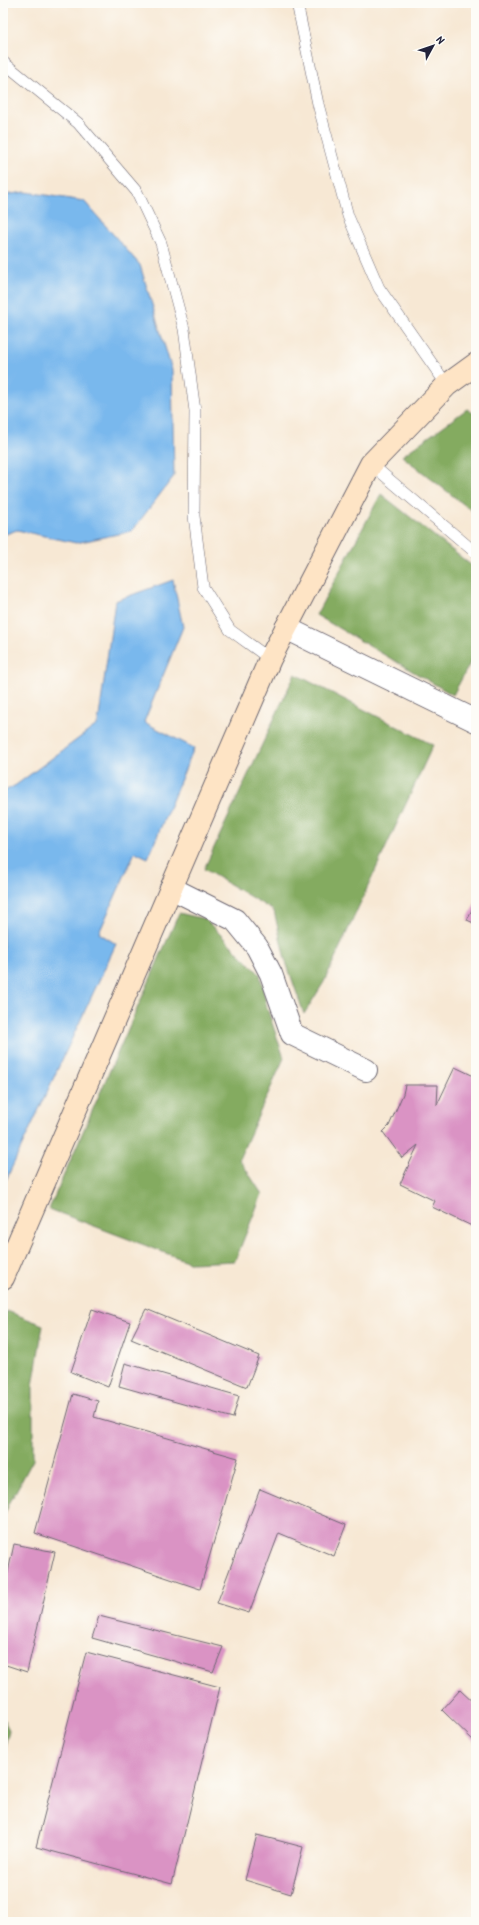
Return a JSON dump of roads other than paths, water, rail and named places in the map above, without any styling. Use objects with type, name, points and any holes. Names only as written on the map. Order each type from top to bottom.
[{"type":"street","points":[[3,1278],[270,659],[286,628],[371,464],[447,385],[476,364]]},
{"type":"street","points":[[286,628],[476,722]]},
{"type":"street","points":[[171,888],[235,920],[257,947],[271,974],[292,1034],[366,1070]]},
{"type":"lane","points":[[297,3],[318,104],[348,216],[379,288],[447,385]]},
{"type":"lane","points":[[3,62],[83,129],[137,192],[161,243],[184,329],[195,411],[194,516],[203,587],[230,630],[270,659]]},
{"type":"lane","points":[[371,464],[476,553]]},
{"type":"water","points":[[26,192],[84,201],[140,265],[172,370],[174,476],[132,531],[76,543],[17,530],[3,535],[3,195]]},
{"type":"water","points":[[173,580],[183,627],[144,722],[194,748],[148,858],[135,852],[99,933],[116,944],[6,1180],[3,1179],[3,792],[16,785],[98,724],[115,601]]}]
